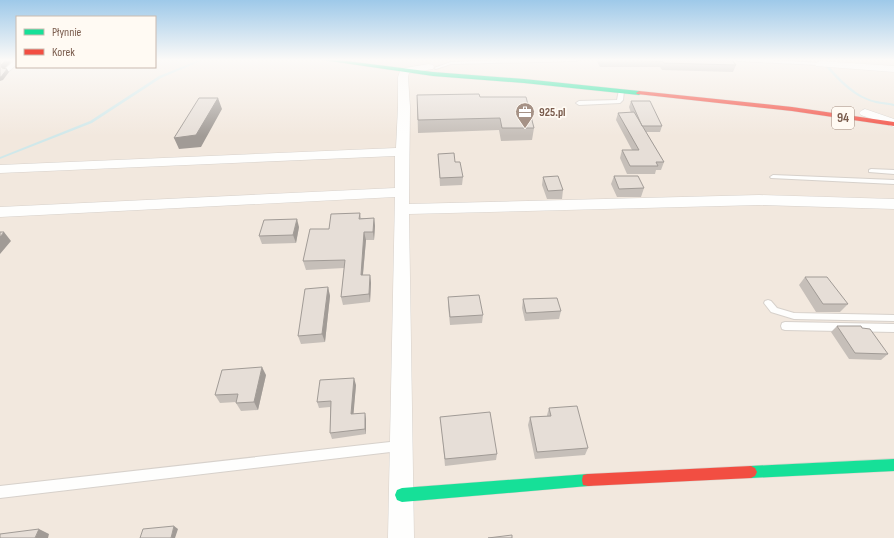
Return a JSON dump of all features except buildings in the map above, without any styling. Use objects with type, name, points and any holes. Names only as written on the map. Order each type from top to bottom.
[{"type":"main road","name":"94","points":[[564,85],[792,109],[894,116]]},
{"type":"main road","name":"94","points":[[792,109],[894,124]]},
{"type":"main road","points":[[402,495],[553,482],[894,466]]},
{"type":"street","points":[[401,538],[403,85]]},
{"type":"street","points":[[865,113],[894,124]]},
{"type":"street","points":[[0,169],[114,163],[268,159],[402,152]]},
{"type":"street","points":[[0,212],[402,200],[760,200],[894,204]]},
{"type":"lane","points":[[579,103],[618,102],[620,100],[621,91]]},
{"type":"lane","points":[[872,171],[894,172]]},
{"type":"lane","points":[[773,177],[894,182]]},
{"type":"lane","points":[[768,303],[774,310],[794,316],[894,318]]},
{"type":"lane","points":[[785,326],[894,328]]},
{"type":"lane","points":[[0,492],[402,446]]},
{"type":"shaded area","points":[[0,85],[894,85],[894,538],[0,538]]},
{"type":"waterway","points":[[0,158],[91,122],[148,85]]},
{"type":"waterway","points":[[847,85],[856,93],[869,100],[894,105]]},
{"type":"traffic: fast","points":[[563,85],[639,93]]},
{"type":"traffic: fast","points":[[751,472],[894,465]]},
{"type":"traffic: fast","points":[[402,495],[588,480]]},
{"type":"traffic: jam","points":[[639,93],[792,109],[894,124]]},
{"type":"traffic: jam","points":[[588,480],[751,472]]},
{"type":"place","name":"925.pl","points":[[525,129]]}]
